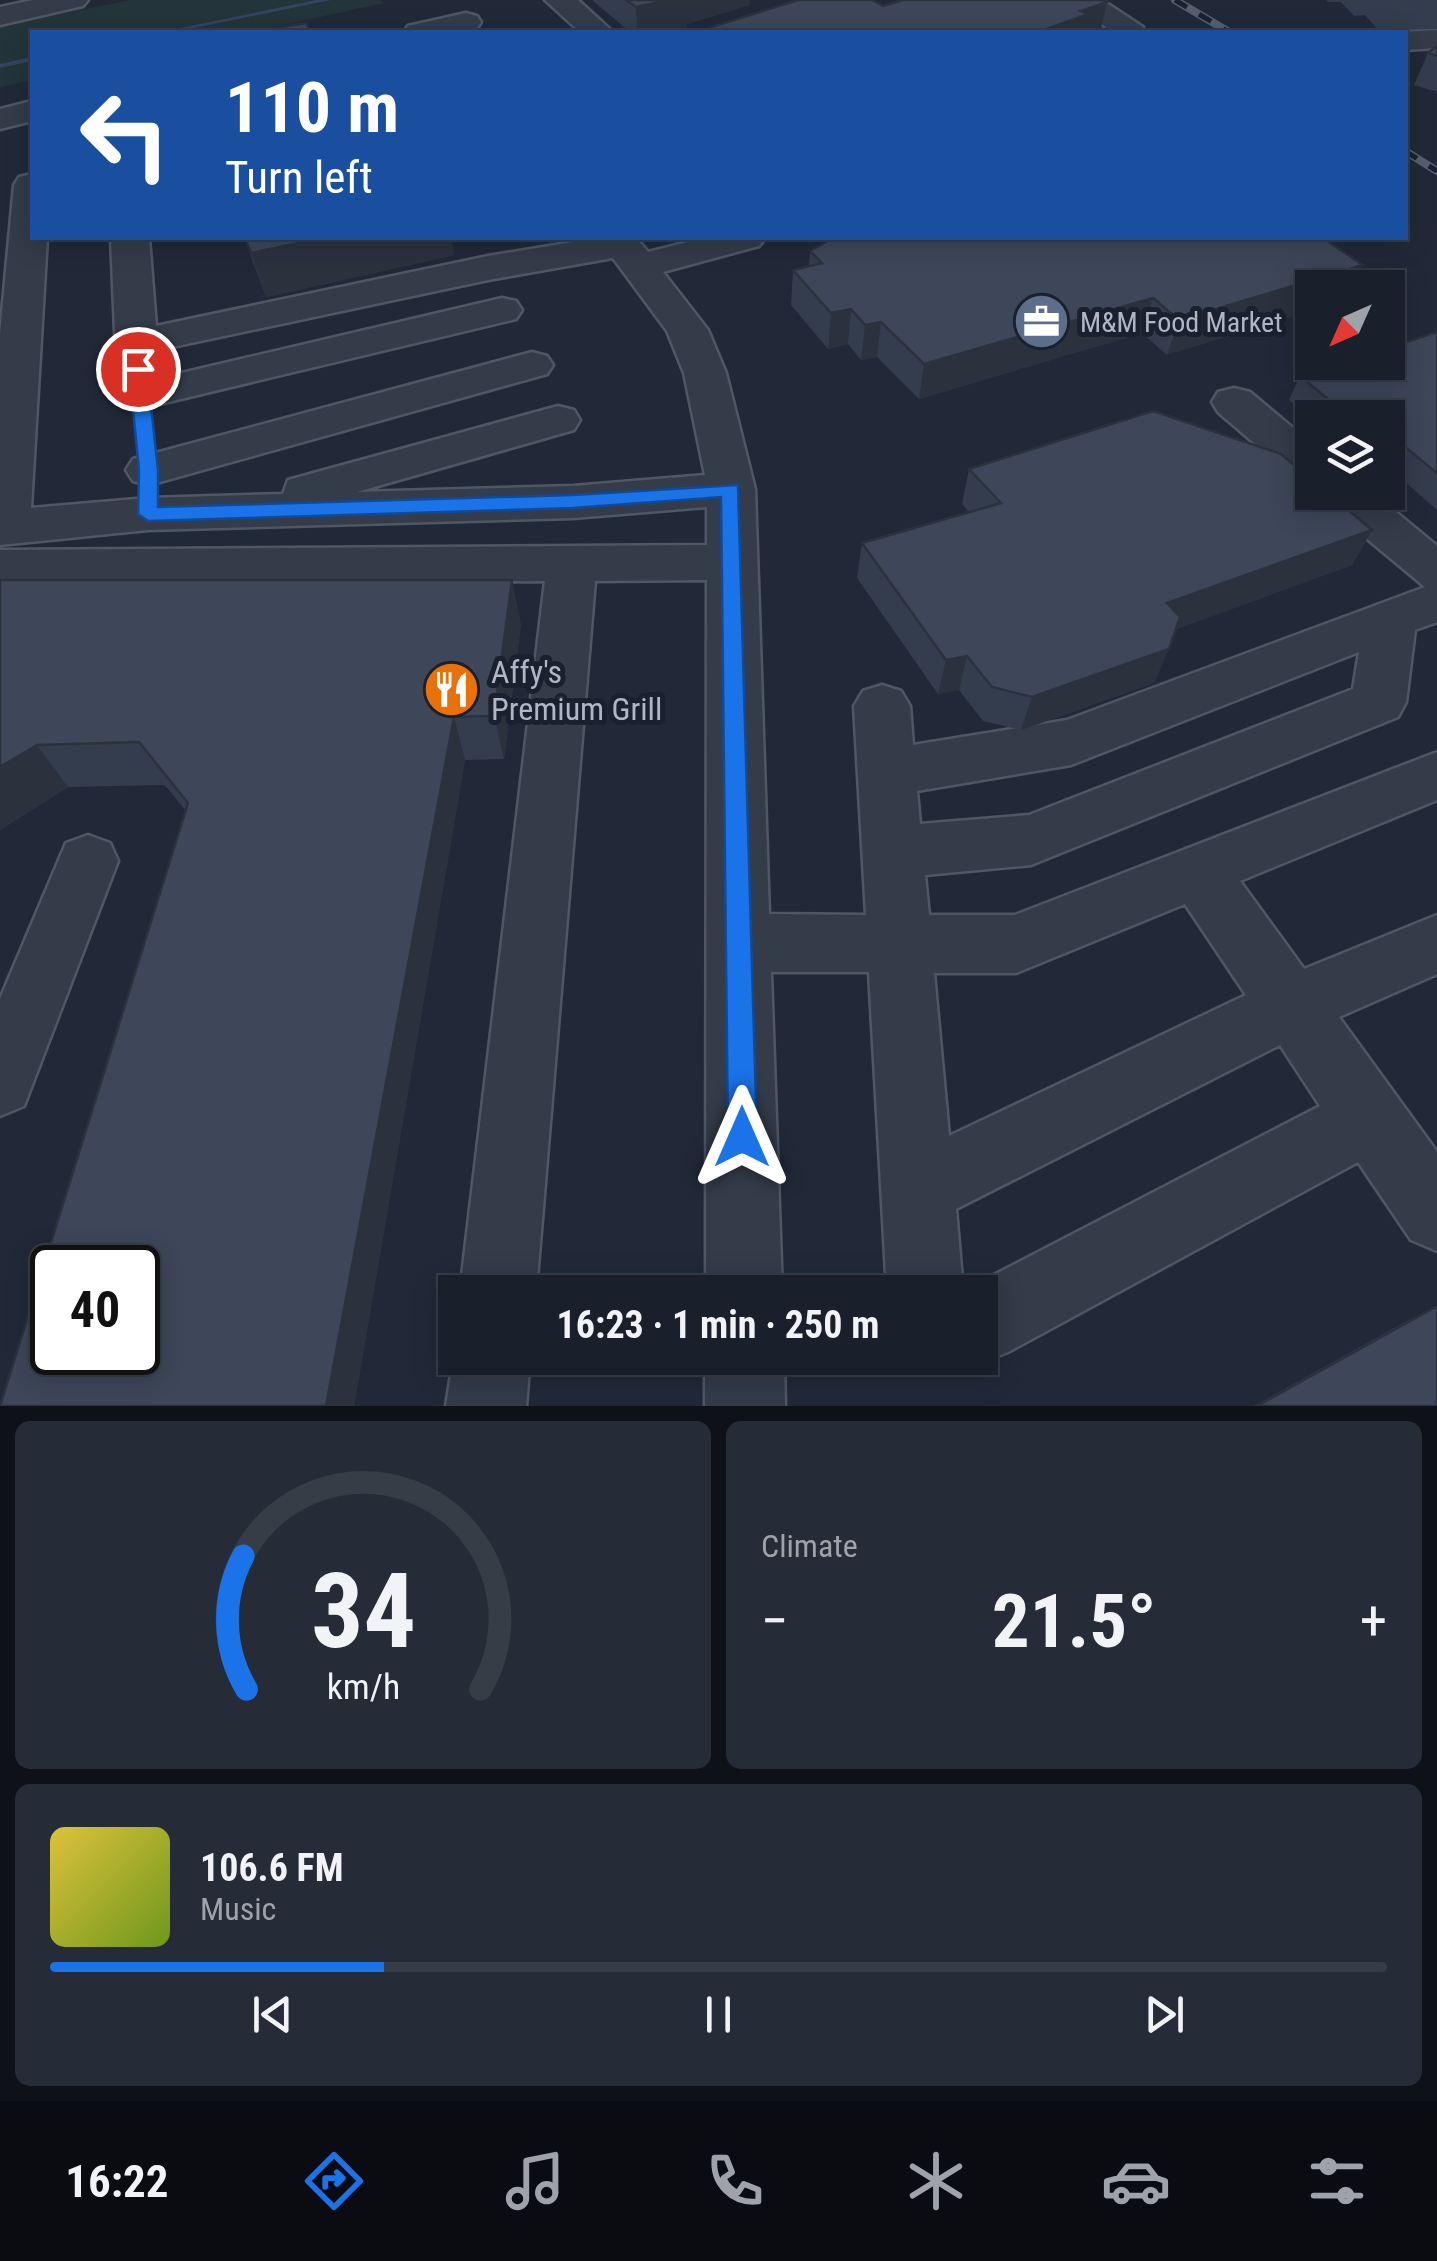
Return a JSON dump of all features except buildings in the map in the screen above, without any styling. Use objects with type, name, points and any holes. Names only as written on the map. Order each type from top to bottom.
[{"type":"street","points":[[10,9],[73,0]]},
{"type":"street","points":[[560,0],[596,30]]},
{"type":"street","points":[[1081,0],[1128,27],[1121,30]]},
{"type":"street","points":[[425,30],[463,18]]},
{"type":"street","points":[[1408,41],[1437,40]]},
{"type":"street","points":[[0,119],[30,112]]},
{"type":"street","points":[[2,542],[30,209]]},
{"type":"street","points":[[130,240],[148,492]]},
{"type":"street","points":[[137,342],[481,253],[626,249],[724,240]]},
{"type":"street","points":[[626,249],[687,330],[706,373],[731,490],[744,1275]]},
{"type":"street","points":[[481,253],[502,310],[532,365],[565,461]]},
{"type":"street","points":[[140,396],[502,310]]},
{"type":"street","points":[[2,542],[532,365]]},
{"type":"street","points":[[1234,402],[1295,454]]},
{"type":"street","points":[[148,492],[219,515],[565,461],[731,490]]},
{"type":"street","points":[[219,515],[565,461]]},
{"type":"street","points":[[1363,510],[1437,574]]},
{"type":"street","points":[[2,542],[572,563],[734,562]]},
{"type":"street","points":[[500,1275],[572,563]]},
{"type":"street","points":[[887,773],[1071,742],[1414,611]]},
{"type":"street","points":[[894,852],[1031,840],[1379,702],[1414,611]]},
{"type":"street","points":[[882,706],[924,1275]]},
{"type":"street","points":[[740,943],[1016,944],[1437,774]]},
{"type":"street","points":[[0,1082],[88,861]]},
{"type":"street","points":[[1197,871],[1437,1214]]},
{"type":"street","points":[[918,1189],[1290,1006],[1437,944]]},
{"type":"street","points":[[998,1314],[1368,1118]]},
{"type":"street","points":[[486,1406],[489,1375]]},
{"type":"street","points":[[744,1375],[745,1406]]},
{"type":"shaded area","points":[[131,0],[384,3],[259,30],[30,30],[30,80],[0,87],[0,26]]},
{"type":"waterway","points":[[175,30],[327,0]]},
{"type":"waterway","points":[[0,66],[30,59]]},
{"type":"railway","points":[[1175,0],[1226,30]]},
{"type":"railway","points":[[1408,153],[1437,171]]},
{"type":"place","name":"M&M Food Market","points":[[1041,322]]},
{"type":"place","name":"Affy's Premium Grill","points":[[452,690]]},
{"type":"route","points":[[138,369],[149,470],[148,514],[219,515],[573,502],[731,490],[742,1137]]}]
